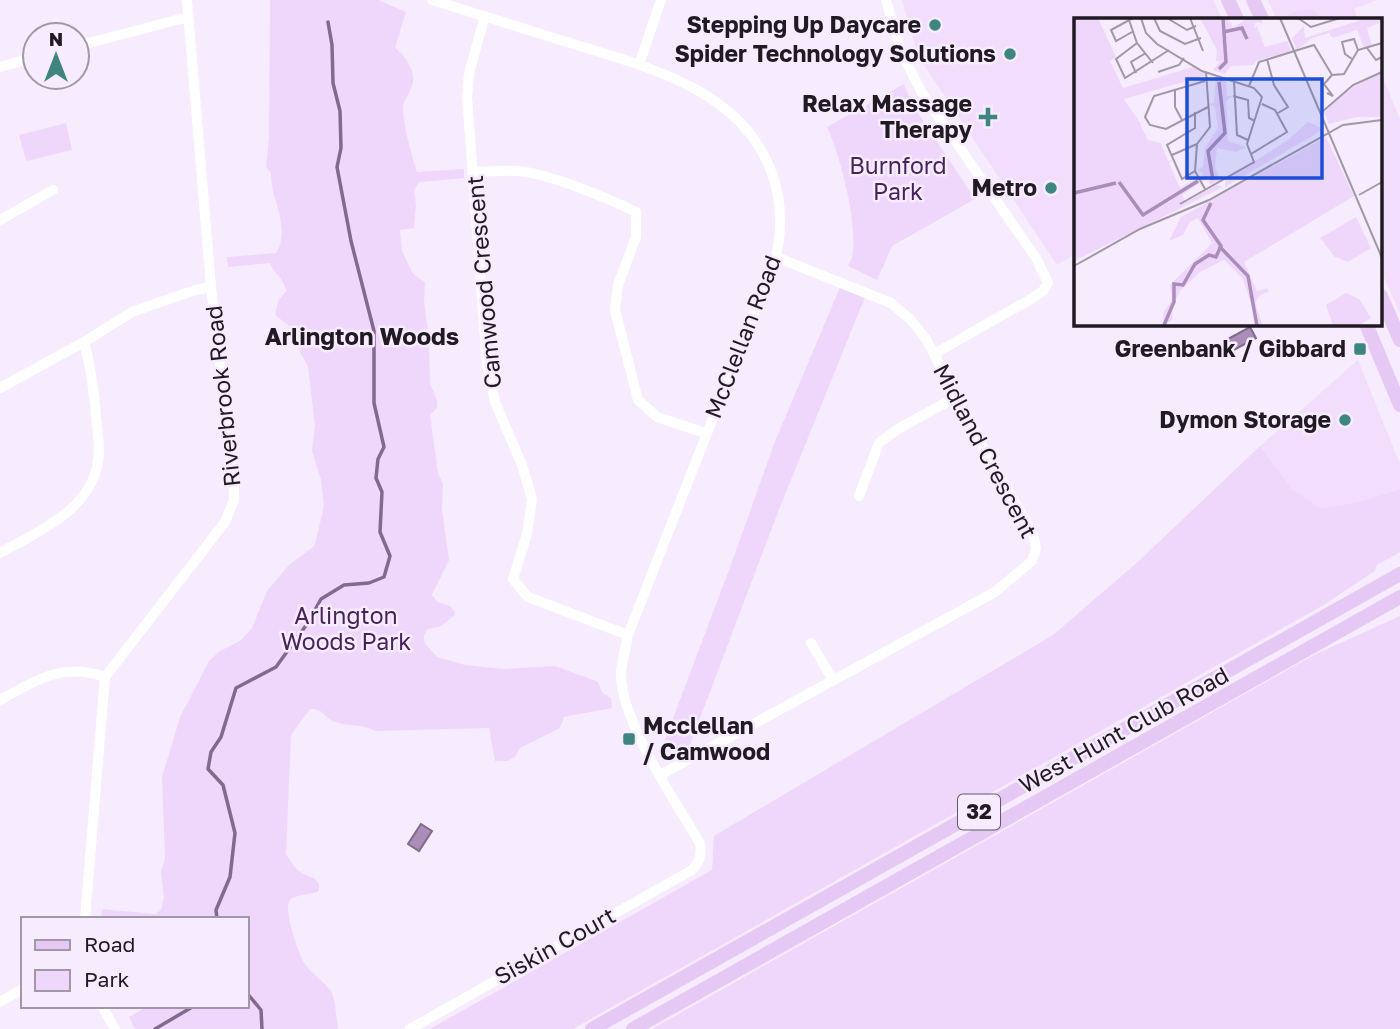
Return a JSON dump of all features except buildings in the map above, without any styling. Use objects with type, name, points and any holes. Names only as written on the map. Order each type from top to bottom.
[{"type":"main road","points":[[1228,0],[1237,18]]},
{"type":"main road","points":[[1253,0],[1262,18]]},
{"type":"main road","points":[[1382,298],[1400,340]]},
{"type":"main road","points":[[1367,326],[1400,405]]},
{"type":"main road","points":[[1366,594],[1400,566]]},
{"type":"main road","name":"West Hunt Club Road","points":[[592,1029],[1400,574]]},
{"type":"main road","name":"West Hunt Club Road","points":[[633,1029],[1400,597]]},
{"type":"street","name":"Riverbrook Road","points":[[106,677],[225,522],[234,500],[211,287],[187,0]]},
{"type":"street","name":"McClellan Road","points":[[432,0],[639,65],[698,90],[739,120],[756,139],[776,185],[781,211],[781,234],[776,257],[628,635],[621,674],[624,698],[632,722],[700,843],[699,862]]},
{"type":"street","points":[[639,65],[661,0]]},
{"type":"street","points":[[886,0],[902,54],[922,93],[1036,258],[1048,283],[1043,291],[1031,299],[934,354]]},
{"type":"street","name":"Camwood Crescent","points":[[485,16],[469,73],[467,97],[487,365],[495,402],[522,465],[532,499],[527,534],[513,579],[528,597],[628,635]]},
{"type":"street","points":[[91,42],[188,17]]},
{"type":"street","points":[[0,67],[21,61]]},
{"type":"street","points":[[474,172],[518,171],[542,176],[636,212],[636,237],[618,285],[615,310],[638,400],[657,417],[705,433]]},
{"type":"street","points":[[0,220],[53,190]]},
{"type":"street","name":"Midland Crescent","points":[[660,775],[995,592],[1032,561],[1036,548],[1030,528],[926,339],[910,319],[891,303],[776,257]]},
{"type":"street","points":[[0,388],[132,312],[211,287]]},
{"type":"street","points":[[0,553],[60,519],[92,482],[97,468],[99,444],[92,367],[84,342]]},
{"type":"street","points":[[859,496],[878,443],[956,397]]},
{"type":"street","points":[[811,643],[833,680]]},
{"type":"street","points":[[0,700],[57,672],[92,672],[106,677],[85,917]]},
{"type":"street","name":"Siskin Court","points":[[410,1029],[692,870],[699,862]]},
{"type":"street","points":[[0,1002],[21,990]]},
{"type":"street","points":[[103,1008],[115,1029]]},
{"type":"shaded area","points":[[902,0],[1213,0],[1222,18],[1074,18],[1074,255],[1057,265],[918,56]]},
{"type":"shaded area","points":[[1268,0],[1377,0],[1354,9],[1358,18],[1276,18]]},
{"type":"shaded area","points":[[1382,75],[1400,119],[1400,313],[1382,273]]},
{"type":"shaded area","points":[[1250,327],[1256,338],[1234,350],[1228,339]]},
{"type":"shaded area","points":[[1358,360],[1400,464],[1400,489],[1358,502],[1321,508],[1292,489],[1260,446]]},
{"type":"shaded area","points":[[421,824],[432,831],[419,851],[408,844]]},
{"type":"green space","name":"Arlington Woods Park","points":[[270,0],[378,0],[406,12],[395,48],[406,59],[413,75],[403,111],[417,172],[464,169],[464,178],[419,182],[414,190],[414,228],[400,230],[402,251],[413,274],[425,282],[430,383],[437,401],[437,408],[430,415],[438,473],[443,484],[442,509],[449,560],[432,595],[437,602],[450,606],[455,612],[454,616],[439,627],[428,629],[424,642],[437,657],[465,665],[504,669],[555,666],[598,682],[602,692],[611,698],[612,708],[564,717],[560,728],[520,748],[515,757],[507,761],[495,761],[489,728],[375,731],[335,722],[318,710],[310,709],[291,735],[286,854],[297,869],[314,878],[319,884],[319,891],[291,899],[288,907],[302,959],[331,991],[338,1029],[135,1029],[129,1017],[145,1008],[248,1008],[248,917],[101,917],[102,909],[155,914],[161,910],[164,897],[161,872],[165,859],[162,777],[180,717],[209,661],[220,651],[240,641],[252,628],[267,591],[289,565],[314,546],[324,506],[321,480],[312,451],[315,426],[308,367],[300,352],[297,332],[275,315],[278,301],[286,291],[285,287],[270,263],[228,267],[227,257],[276,253],[280,243],[281,224],[271,173],[266,167],[269,139]]},
{"type":"green space","points":[[1310,9],[1320,18],[1284,18],[1295,11]]},
{"type":"green space","name":"Burnford Park","points":[[904,84],[912,104],[975,199],[892,246],[877,280],[848,266],[853,251],[850,205],[827,127]]},
{"type":"green space","points":[[66,123],[72,150],[26,161],[19,135]]},
{"type":"green space","points":[[840,287],[865,297],[778,512],[691,742],[693,751],[673,758],[668,755],[663,745],[774,444]]},
{"type":"green space","points":[[1260,446],[1292,489],[1321,508],[1358,502],[1400,489],[1400,552],[1377,565],[1375,571],[1322,606],[573,1029],[430,1029],[712,870],[714,836],[1053,635],[1140,560]]},
{"type":"green space","points":[[1400,616],[1400,1029],[652,1029],[1312,656]]},
{"type":"waterway","points":[[217,917],[216,910],[230,877],[235,833],[223,785],[208,769],[211,752],[221,737],[236,688],[276,667],[307,624],[321,599],[344,585],[369,583],[384,577],[390,556],[380,532],[382,492],[376,478],[378,459],[384,447],[374,403],[374,331],[351,241],[337,167],[341,148],[340,111],[333,83],[332,45],[328,22]]},
{"type":"waterway","points":[[248,994],[261,1010],[262,1029]]},
{"type":"waterway","points":[[155,1029],[191,1008]]},
{"type":"place","name":"Stepping Up Daycare","points":[[935,25]]},
{"type":"place","name":"Spider Technology Solutions","points":[[1010,54]]},
{"type":"place","name":"Relax Massage Therapy","points":[[988,117]]},
{"type":"place","name":"Metro","points":[[1051,188]]},
{"type":"place","name":"Greenbank / Gibbard","points":[[1360,349]]},
{"type":"place","name":"Dymon Storage","points":[[1345,420]]},
{"type":"place","name":"Mcclellan / Camwood","points":[[629,739]]},
{"type":"district","name":"Arlington Woods","points":[[362,337]]}]
